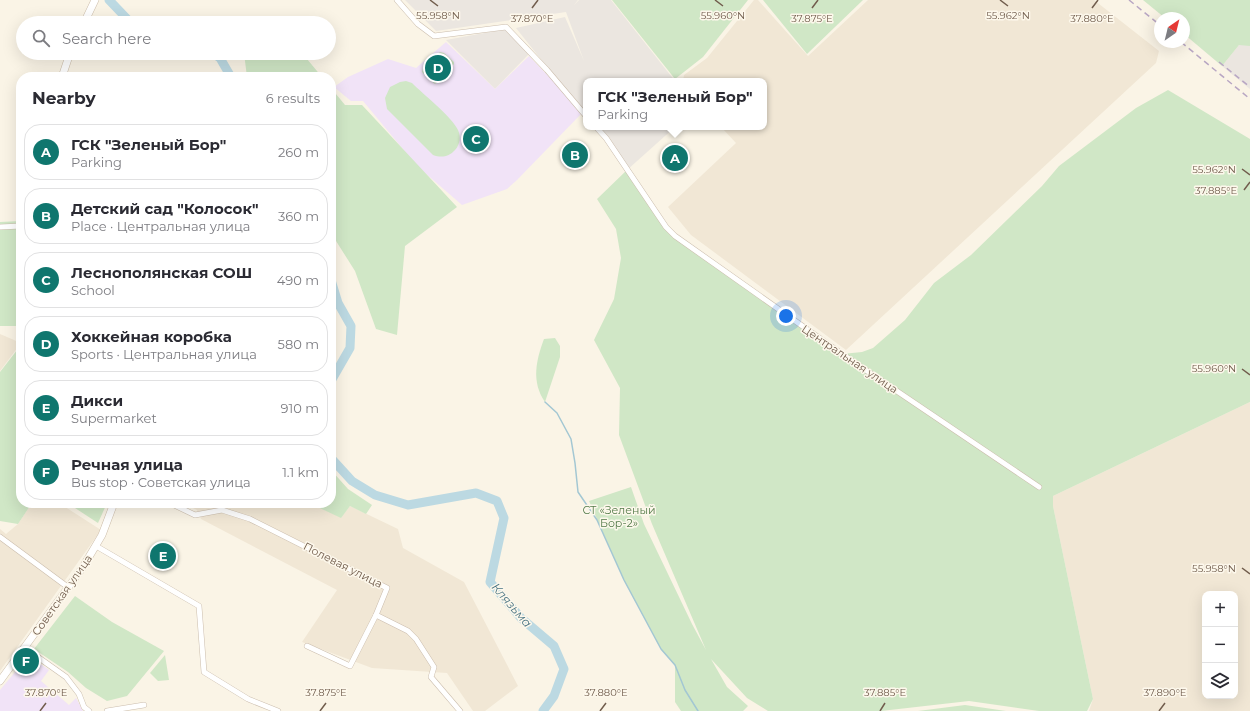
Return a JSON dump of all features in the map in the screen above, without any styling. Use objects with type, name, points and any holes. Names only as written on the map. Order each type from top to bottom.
[{"type":"main road","points":[[87,16],[94,1]]},
{"type":"main road","points":[[64,72],[68,60]]},
{"type":"main road","name":"Советская улица","points":[[0,681],[69,588],[96,546],[107,524],[112,508]]},
{"type":"street","points":[[397,0],[418,24],[434,36],[506,27],[547,70],[583,112]]},
{"type":"street","name":"Центральная улица","points":[[599,130],[606,138],[666,227],[675,236],[842,354],[1040,487]]},
{"type":"street","points":[[0,227],[16,226]]},
{"type":"street","name":"Полевая улица","points":[[180,508],[195,515],[222,510],[250,519],[387,588],[376,615]]},
{"type":"street","points":[[0,536],[69,588]]},
{"type":"street","points":[[96,546],[199,606],[204,672],[248,699],[278,711]]},
{"type":"street","points":[[307,646],[350,666],[376,615],[408,631],[416,639],[434,667],[431,677],[460,711]]},
{"type":"street","points":[[24,648],[66,677],[79,694],[84,707],[89,711]]},
{"type":"street","points":[[106,711],[144,705]]},
{"type":"shaded area","points":[[405,0],[578,0],[574,5],[579,0],[611,0],[673,78],[583,78],[583,112],[516,28],[565,17],[584,61],[566,12],[436,31]]},
{"type":"shaded area","points":[[754,0],[758,0],[808,56],[868,0],[1094,0],[1159,51],[1156,63],[846,350],[691,235],[668,207],[736,143],[724,130],[767,130],[767,78],[684,78],[684,75],[707,58]]},
{"type":"shaded area","points":[[506,29],[529,54],[495,89],[446,40]]},
{"type":"shaded area","points":[[446,42],[495,89],[529,56],[583,112],[507,189],[462,205],[417,166],[363,101],[351,101],[336,89],[336,86],[348,77],[388,59],[416,68]]},
{"type":"shaded area","points":[[1239,45],[1250,45],[1250,89],[1222,66]]},
{"type":"shaded area","points":[[598,130],[672,130],[627,170]]},
{"type":"shaded area","points":[[0,334],[16,341],[16,350],[0,371]]},
{"type":"shaded area","points":[[1250,402],[1250,711],[1089,711],[1093,699],[1053,506],[1053,496]]},
{"type":"shaded area","points":[[350,506],[398,529],[403,548],[464,582],[518,686],[485,711],[473,711],[447,673],[372,668],[302,642],[337,590],[201,519],[197,510],[193,508],[320,508],[341,517]]},
{"type":"shaded area","points":[[29,508],[67,508],[101,530],[0,671],[0,529],[6,534],[18,524]]},
{"type":"shaded area","points":[[35,660],[49,670],[41,681],[69,705],[76,698],[83,711],[0,711],[0,690],[21,665],[27,670]]},
{"type":"green space","points":[[612,0],[748,0],[703,57],[676,78],[674,78]]},
{"type":"green space","points":[[763,0],[863,0],[807,54]]},
{"type":"green space","points":[[1143,0],[1250,0],[1250,46],[1239,45],[1222,66],[1190,39],[1190,12],[1158,12]]},
{"type":"green space","points":[[440,52],[444,53],[454,62],[454,64],[435,84],[422,72],[423,69]]},
{"type":"green space","points":[[245,60],[308,60],[318,72],[246,72]]},
{"type":"green space","points":[[406,81],[412,83],[455,125],[460,135],[460,140],[457,148],[450,154],[442,157],[433,155],[387,109],[385,98],[390,87]]},
{"type":"green space","name":"СТ «Зеленый Бор-2»","points":[[1168,90],[1250,139],[1250,402],[1053,496],[1053,506],[1093,699],[1087,711],[1039,711],[969,701],[881,711],[768,711],[747,698],[711,659],[727,687],[748,706],[743,711],[681,711],[675,702],[675,665],[661,649],[624,580],[589,501],[631,487],[644,524],[706,650],[652,524],[619,435],[620,388],[594,340],[614,299],[621,258],[616,229],[597,199],[627,170],[666,227],[842,354],[862,352],[873,348],[905,320],[934,283],[971,255],[1042,186],[1059,166],[1136,108]]},
{"type":"green space","points":[[336,94],[345,105],[362,105],[457,207],[405,246],[397,335],[376,329],[355,271],[336,241]]},
{"type":"green space","points":[[16,221],[16,326],[0,326],[0,222]]},
{"type":"green space","points":[[555,338],[560,346],[560,357],[545,402],[536,379],[537,363],[544,339]]},
{"type":"green space","points":[[16,351],[16,508],[29,508],[18,524],[0,521],[0,372]]},
{"type":"green space","points":[[336,476],[348,489],[372,505],[366,514],[350,506],[341,518],[320,508],[336,508]]},
{"type":"green space","points":[[75,508],[105,508],[98,523]]},
{"type":"green space","points":[[75,596],[112,622],[164,651],[127,696],[107,701],[86,688],[68,672],[34,649]]},
{"type":"green space","points":[[165,655],[169,680],[158,681],[150,673]]},
{"type":"green space","points":[[965,705],[1006,711],[918,711]]},
{"type":"waterway","name":"Клязьма","points":[[109,0],[124,16]]},
{"type":"waterway","name":"Клязьма","points":[[221,60],[228,72]]},
{"type":"waterway","name":"Клязьма","points":[[336,296],[351,326],[350,348],[336,372]]},
{"type":"waterway","points":[[545,402],[557,413],[571,439],[578,492],[597,520],[624,580],[661,649],[675,665],[685,690],[698,711]]},
{"type":"waterway","name":"Клязьма","points":[[336,463],[352,481],[375,495],[408,505],[476,493],[497,501],[504,518],[490,582],[521,618],[554,646],[564,669],[554,696],[543,711]]},
{"type":"railway","points":[[1129,0],[1154,20]]},
{"type":"railway","points":[[1188,48],[1250,99]]},
{"type":"railway","points":[[1219,62],[1250,87]]},
{"type":"place","name":"Хоккейная коробка","points":[[438,68]]},
{"type":"place","name":"Леснополянская СОШ","points":[[476,139]]},
{"type":"place","name":"Детский сад \"Колосок\"","points":[[575,155]]},
{"type":"place","name":"ГСК \"Зеленый Бор\"","points":[[675,158]]},
{"type":"place","name":"Дикси","points":[[163,556]]},
{"type":"place","name":"Речная улица","points":[[26,661]]}]
